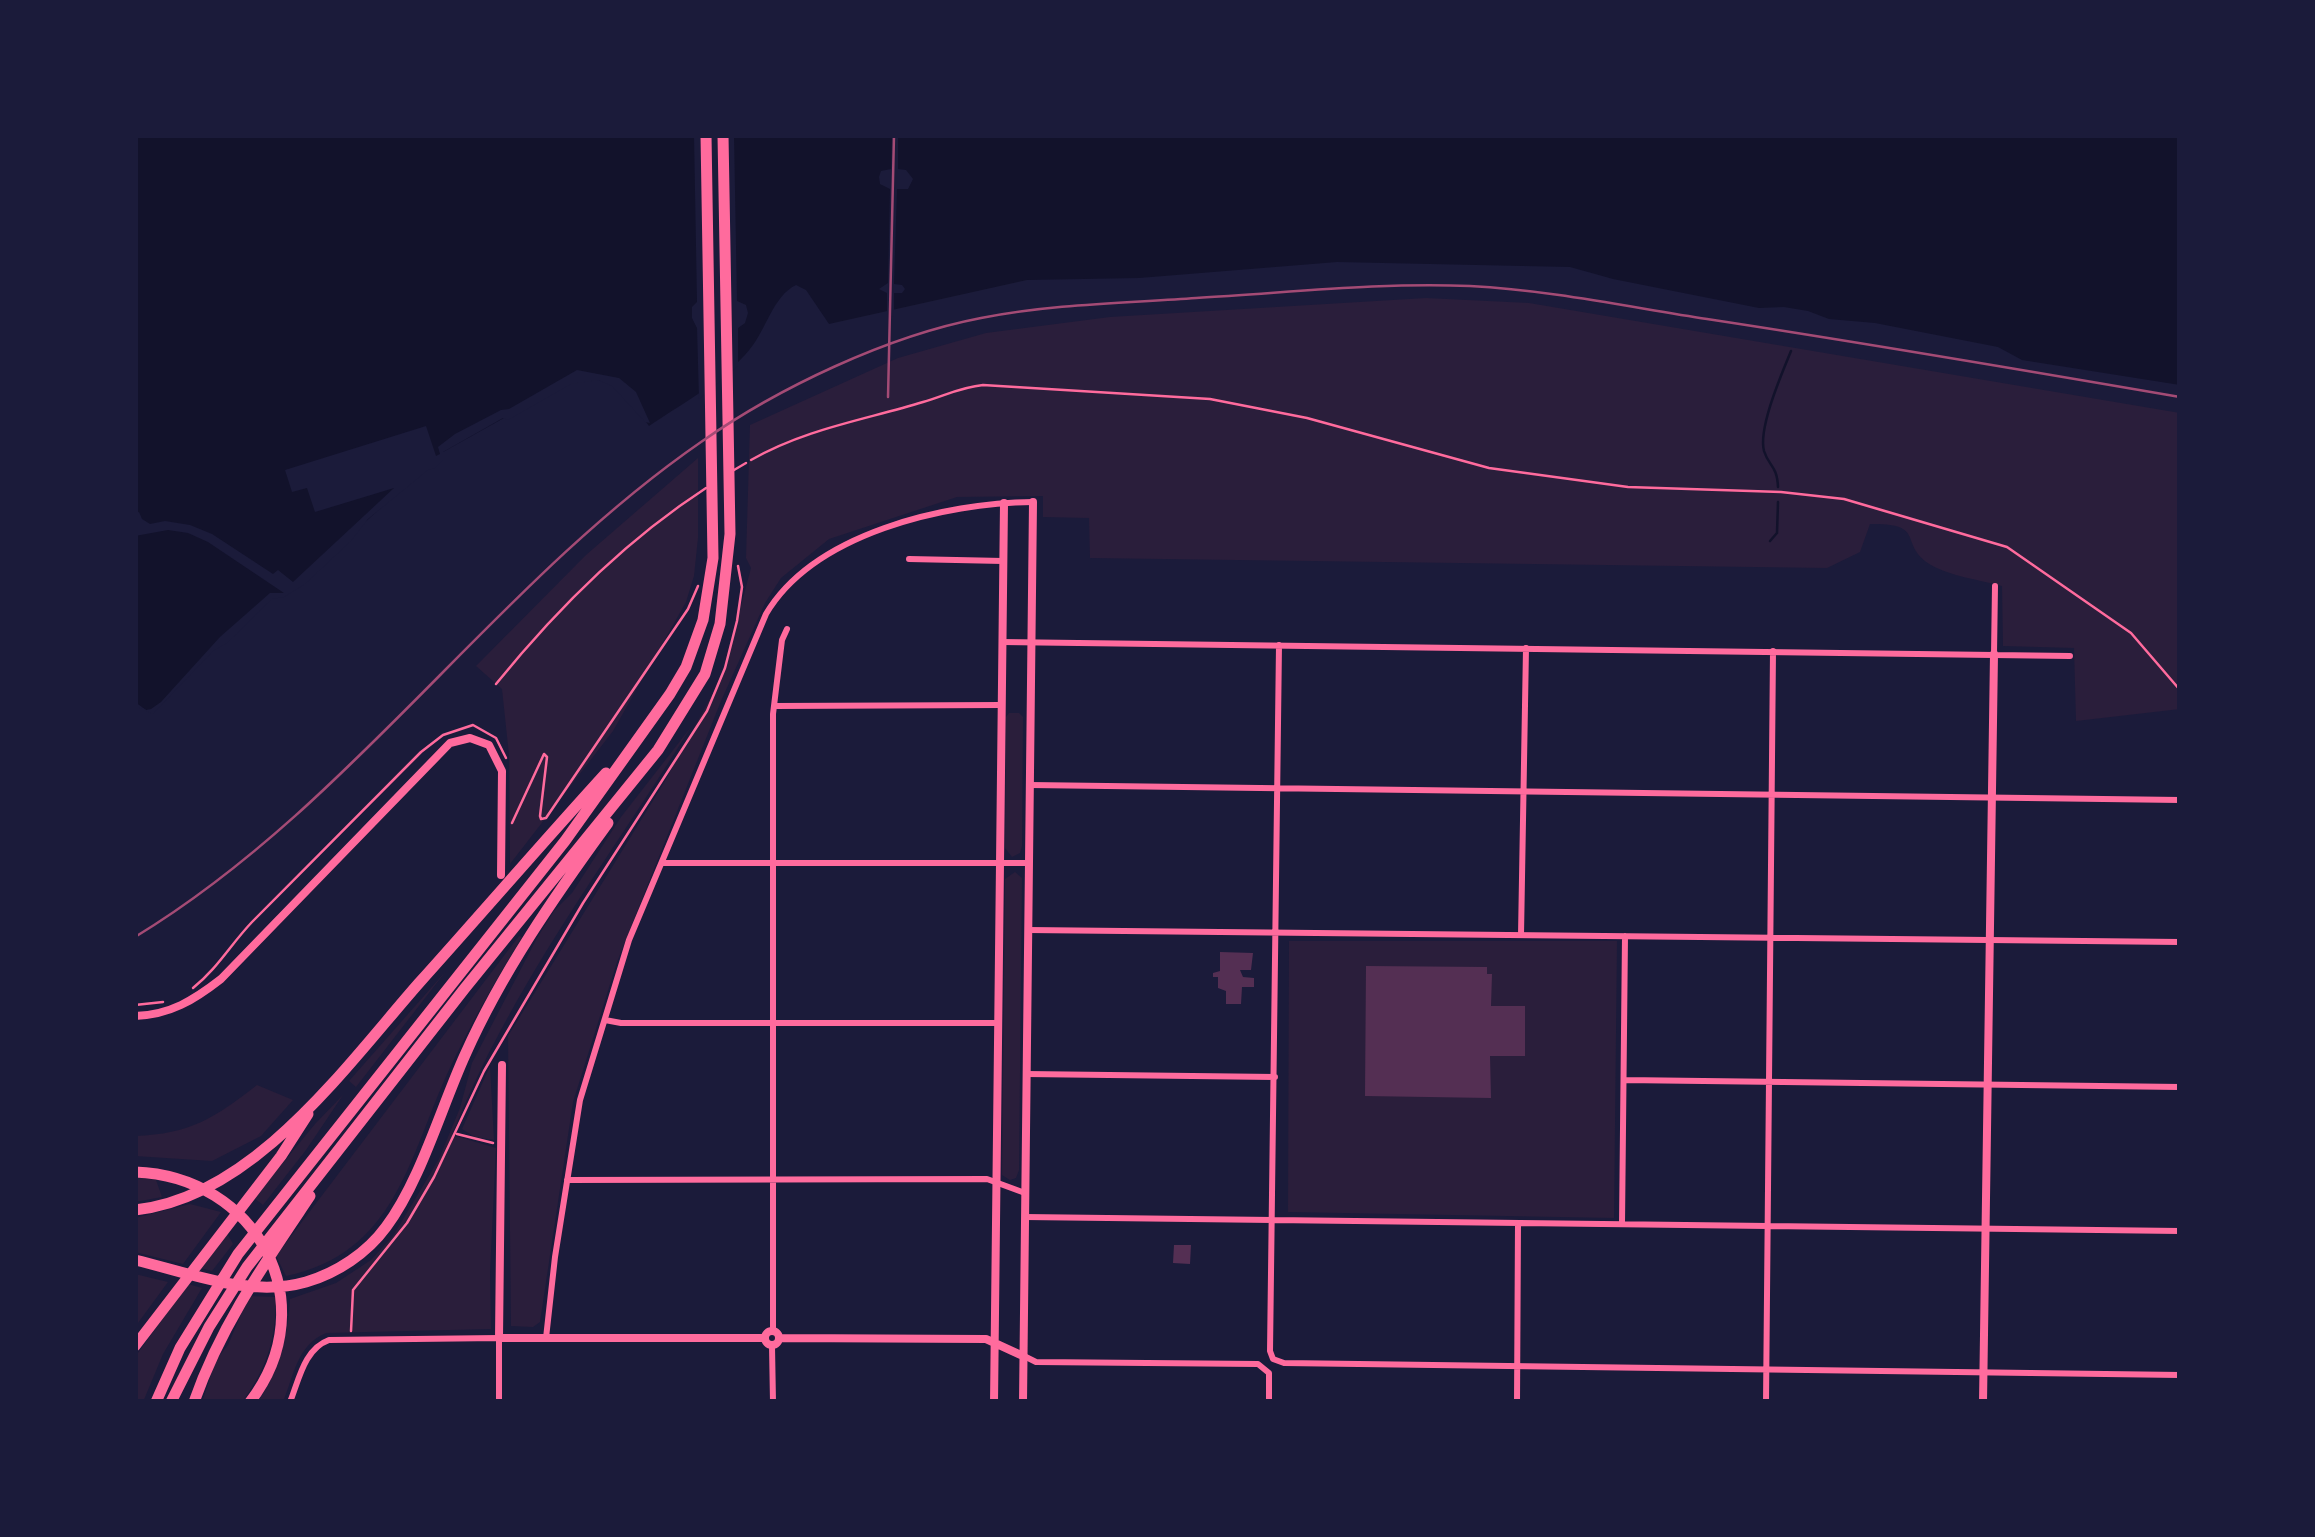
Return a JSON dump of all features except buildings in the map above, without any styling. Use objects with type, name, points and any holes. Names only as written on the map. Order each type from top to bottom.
[{"type":"highway","points":[[156,1402],[180,1348],[238,1254],[565,841],[686,668],[704,620],[713,558],[706,135]]},
{"type":"highway","points":[[135,1260],[229,1284],[266,1287],[307,1282],[366,1251],[398,1210],[465,1055],[504,978],[693,697],[720,624],[728,560],[722,135]]},
{"type":"highway","points":[[135,1210],[182,1200],[228,1175],[319,1098],[639,737]]},
{"type":"highway","points":[[172,1402],[208,1328],[327,1167],[465,988],[658,750]]},
{"type":"highway","points":[[135,1346],[258,1186],[319,1098]]},
{"type":"highway","points":[[135,1172],[190,1184],[214,1196],[248,1224],[272,1261],[281,1290],[280,1342],[269,1374],[250,1402]]},
{"type":"highway","points":[[194,1402],[250,1272]]},
{"type":"street","points":[[546,1338],[580,1100],[630,940],[760,628],[786,585],[812,564],[862,538],[921,518],[1004,503],[1033,502],[1023,1402]]},
{"type":"street","points":[[994,1402],[1004,503]]},
{"type":"street","points":[[909,559],[1004,560]]},
{"type":"street","points":[[1984,1402],[1995,586]]},
{"type":"street","points":[[773,1402],[774,706],[782,640],[787,629]]},
{"type":"street","points":[[1002,642],[2070,656]]},
{"type":"street","points":[[1279,645],[1270,1351],[1274,1358],[1284,1363],[2180,1375]]},
{"type":"street","points":[[1522,935],[1526,648]]},
{"type":"street","points":[[1766,1402],[1774,651]]},
{"type":"street","points":[[774,706],[1002,705]]},
{"type":"street","points":[[135,1016],[172,1010],[194,1000],[221,979],[450,743],[470,738],[489,745],[502,771],[501,875]]},
{"type":"street","points":[[1030,786],[2180,800]]},
{"type":"street","points":[[663,862],[1029,862]]},
{"type":"street","points":[[1028,930],[2180,942]]},
{"type":"street","points":[[1622,1224],[1625,935]]},
{"type":"street","points":[[605,1020],[998,1023]]},
{"type":"street","points":[[500,1402],[502,1065]]},
{"type":"street","points":[[1026,1074],[1275,1077]]},
{"type":"street","points":[[1624,1080],[2180,1087]]},
{"type":"street","points":[[568,1180],[988,1179],[1025,1193]]},
{"type":"street","points":[[1025,1217],[2180,1231]]},
{"type":"street","points":[[1517,1402],[1518,1223]]},
{"type":"street","points":[[290,1402],[312,1350],[334,1339],[499,1338],[986,1339],[1036,1362],[1246,1364],[1265,1368],[1270,1379],[1270,1402]]},
{"type":"lane","points":[[496,684],[530,642],[602,571],[678,506],[746,463]]},
{"type":"path","points":[[746,463],[811,431],[922,402],[963,386],[983,384],[1210,399],[1307,418],[1488,468],[1628,486],[1781,492],[1844,500],[2006,547],[2131,633],[2180,690]]},
{"type":"path","points":[[351,1332],[353,1290],[407,1223],[456,1134],[484,1071],[583,903],[706,711],[725,668],[738,621],[740,573]]},
{"type":"path","points":[[507,827],[544,754],[547,757],[540,816],[546,818],[688,610],[700,580]]},
{"type":"path","points":[[188,992],[223,959],[236,937],[421,752],[442,735],[473,725]]},
{"type":"path","points":[[135,1005],[167,1001]]},
{"type":"path","points":[[456,1134],[495,1143]]},
{"type":"shaded area","points":[[135,135],[2180,135],[2180,385],[2022,360],[1998,347],[1875,323],[1829,319],[1784,307],[1759,308],[1570,267],[1337,262],[1139,278],[1027,280],[829,324],[806,290],[796,285],[781,297],[740,361],[649,426],[610,383],[572,380],[443,452],[284,595],[273,596],[217,644],[163,703],[148,711],[135,704]]},
{"type":"shaded area","points":[[1426,298],[1529,303],[2180,413],[2180,709],[2076,721],[2074,648],[2003,646],[2002,586],[1931,565],[1915,550],[1906,531],[1888,525],[1870,524],[1860,552],[1827,568],[1090,558],[1089,518],[1043,517],[1043,496],[957,497],[829,539],[781,578],[765,603],[721,701],[617,962],[573,1102],[540,1322],[533,1327],[511,1326],[508,1036],[662,786],[722,677],[751,568],[746,558],[750,425],[898,358],[986,333],[1110,317]]},
{"type":"shaded area","points":[[698,458],[698,538],[694,576],[686,602],[613,731],[510,864],[509,755],[502,689],[476,666],[586,555]]},
{"type":"shaded area","points":[[1009,713],[1023,717],[1022,846],[1020,853],[1012,857],[1005,848]]},
{"type":"shaded area","points":[[691,727],[531,976],[452,1135],[496,1148],[491,1329],[326,1333],[303,1353],[283,1402],[258,1402],[281,1353],[290,1299],[336,1283],[371,1260],[393,1236],[439,1159],[460,1108],[472,1063],[537,938],[554,911],[572,893],[621,817]]},
{"type":"shaded area","points":[[1015,872],[1022,878],[1019,1170],[1016,1178],[1010,1180],[1002,1175],[1005,879]]},
{"type":"shaded area","points":[[522,937],[456,1055],[408,1169],[375,1225],[352,1247],[323,1264],[286,1276],[276,1256]]},
{"type":"shaded area","points":[[1289,941],[1617,941],[1614,1218],[1288,1212]]},
{"type":"shaded area","points":[[446,971],[356,1087],[349,1081]]},
{"type":"shaded area","points":[[490,1066],[494,1140],[475,1137],[462,1129]]},
{"type":"shaded area","points":[[257,1085],[293,1100],[261,1136],[212,1161],[135,1156],[135,1136],[187,1128],[228,1107]]},
{"type":"shaded area","points":[[343,1095],[263,1205],[254,1198],[315,1124]]},
{"type":"shaded area","points":[[135,1177],[156,1180],[162,1197],[135,1202]]},
{"type":"shaded area","points":[[190,1204],[221,1212],[183,1264],[135,1252],[135,1218]]},
{"type":"shaded area","points":[[227,1233],[233,1244],[212,1271],[200,1268]]},
{"type":"shaded area","points":[[135,1274],[168,1282],[135,1327]]},
{"type":"shaded area","points":[[188,1284],[202,1288],[163,1354],[143,1402],[135,1402],[135,1357]]},
{"type":"shaded area","points":[[249,1296],[276,1297],[272,1340],[264,1365],[242,1402],[202,1402],[216,1360],[228,1345]]},
{"type":"pier","points":[[694,135],[734,135],[737,301],[746,305],[748,313],[745,323],[738,328],[738,366],[699,399],[697,328],[692,318],[692,307],[697,302]]},
{"type":"pier","points":[[892,135],[898,135],[898,169],[906,170],[913,179],[908,189],[897,189],[894,284],[905,289],[894,293],[894,316],[887,317],[887,293],[879,289],[888,283],[890,189],[880,184],[879,177],[881,171],[891,169]]},
{"type":"pier","points":[[577,370],[619,378],[636,392],[650,423],[612,386],[598,380],[571,384],[508,420],[503,418],[443,452],[443,460],[435,468],[368,519],[351,541],[305,584],[284,597],[272,599],[227,643],[213,651],[153,714],[135,706],[135,702],[146,710],[161,702],[220,637],[270,593],[284,593],[188,533],[168,530],[135,536],[135,513],[139,512],[150,524],[165,521],[190,525],[212,534],[273,574],[278,570],[293,582],[394,488],[315,512],[307,488],[292,492],[285,470],[426,426],[436,456],[440,454],[438,447],[455,434]]},
{"type":"waterway","points":[[1778,487],[1764,451],[1764,429],[1791,351]]},
{"type":"waterway","points":[[1770,541],[1777,533],[1778,502]]},
{"type":"railway","points":[[888,397],[894,135]]},
{"type":"railway","points":[[135,937],[213,884],[285,824],[556,561],[626,499],[701,442],[764,402],[835,366],[945,326],[1007,313],[1088,305],[1367,287],[1470,286],[1589,300],[2180,397]]}]
